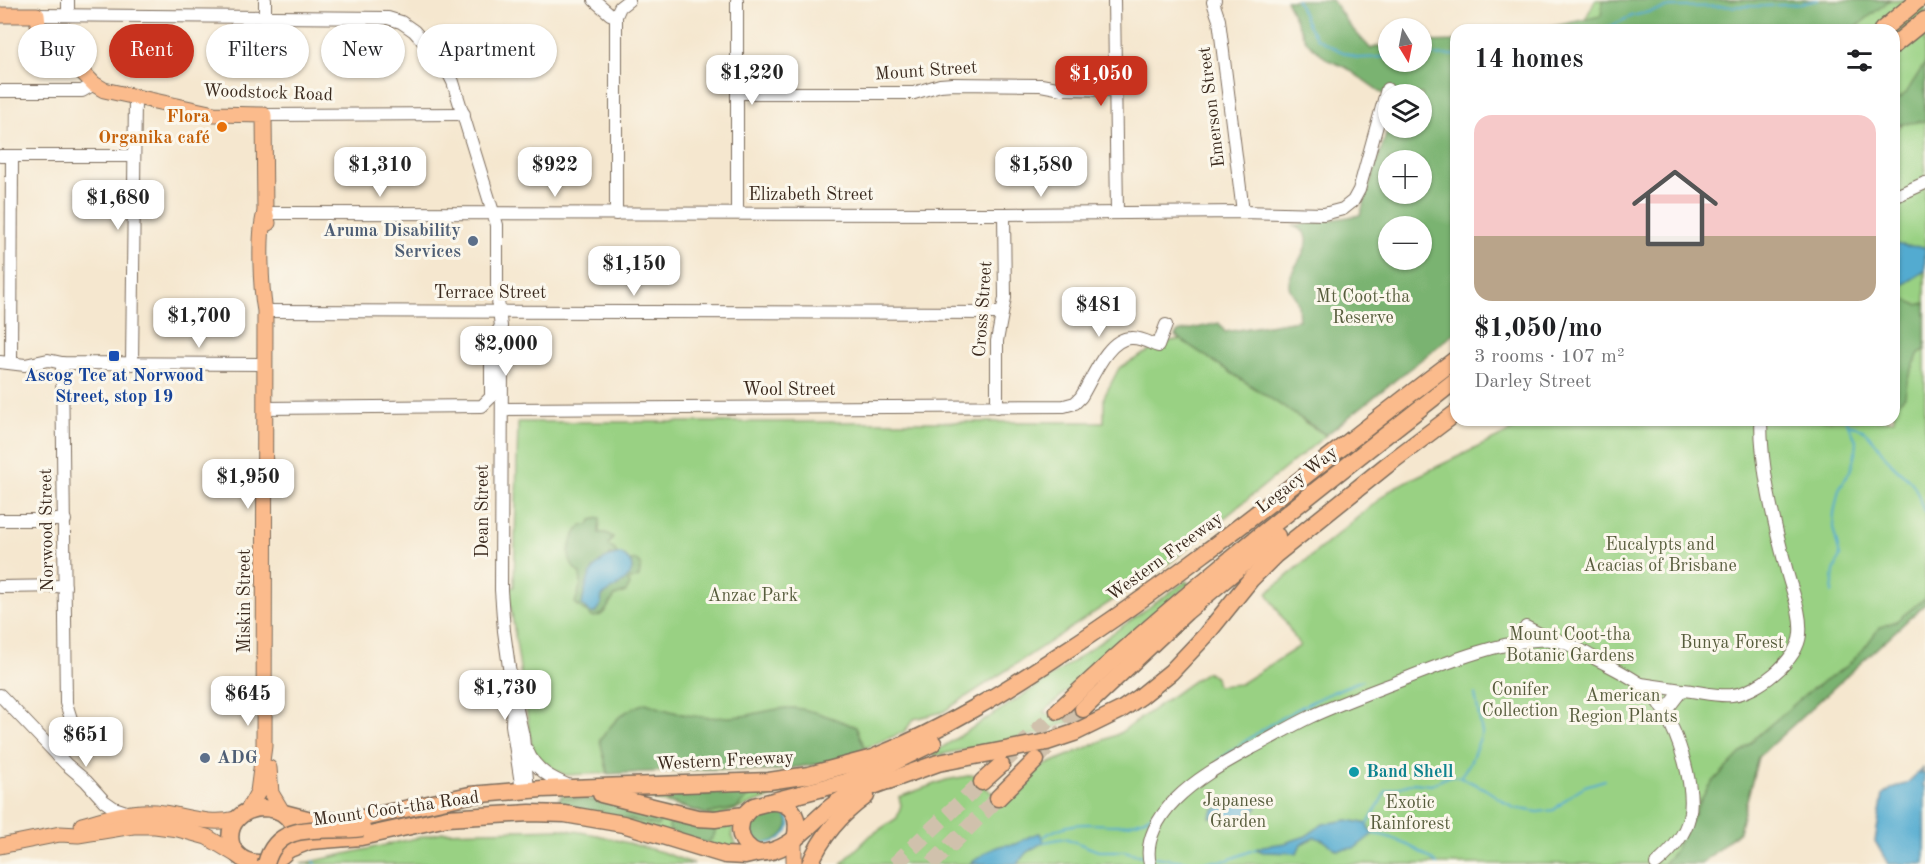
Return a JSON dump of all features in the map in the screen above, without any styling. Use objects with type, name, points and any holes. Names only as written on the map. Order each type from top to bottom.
[{"type":"highway","points":[[1889,24],[1918,0]]},
{"type":"highway","points":[[1900,40],[1925,20]]},
{"type":"highway","name":"Western Freeway","points":[[794,839],[836,803],[851,795],[881,771],[954,730],[986,703],[1151,594],[1450,364]]},
{"type":"highway","name":"Legacy Way","points":[[1058,711],[1134,639],[1189,592],[1450,385]]},
{"type":"highway","name":"Legacy Way","points":[[1083,709],[1143,650],[1241,564],[1450,399]]},
{"type":"highway","name":"Western Freeway","points":[[576,787],[769,781],[820,773],[881,771],[938,763],[1047,742],[1074,733],[1121,710],[1170,672],[1205,636],[1231,602],[1275,555],[1450,418]]},
{"type":"highway","points":[[998,798],[1036,760]]},
{"type":"highway","points":[[982,782],[1001,765]]},
{"type":"highway","points":[[761,804],[781,802],[792,810],[798,822],[794,839],[761,857],[747,846],[740,835],[739,826],[750,809],[761,804],[881,771]]},
{"type":"highway","points":[[810,864],[816,850],[834,824],[881,771]]},
{"type":"highway","points":[[576,787],[697,818],[715,819],[744,815]]},
{"type":"highway","name":"Mount Coot-tha Road","points":[[242,815],[265,808],[311,820],[349,821],[470,795],[576,787]]},
{"type":"highway","points":[[242,815],[231,828],[231,842],[236,853],[252,862],[283,838],[295,832],[311,830],[368,832],[520,790]]},
{"type":"highway","points":[[283,858],[293,840],[294,830],[290,819],[284,813]]},
{"type":"highway","name":"Mount Coot-tha Road","points":[[252,862],[283,858],[310,841],[453,818],[553,813],[614,822],[725,855],[761,857]]},
{"type":"highway","points":[[679,841],[719,864]]},
{"type":"main road","points":[[0,15],[37,15]]},
{"type":"main road","name":"Woodstock Road","points":[[37,15],[40,28],[94,84],[110,93],[214,114],[264,115]]},
{"type":"main road","name":"Miskin Street","points":[[242,815],[258,792],[264,746],[265,311],[262,223],[266,213],[264,115]]},
{"type":"main road","name":"Miskin Street","points":[[264,746],[271,793],[284,813]]},
{"type":"main road","points":[[0,846],[60,834],[78,835],[112,823],[130,813],[156,812],[214,822],[242,815]]},
{"type":"main road","points":[[112,823],[155,826],[189,832],[214,840],[252,862]]},
{"type":"main road","points":[[794,839],[794,864]]},
{"type":"street","points":[[68,0],[68,15]]},
{"type":"street","points":[[37,15],[265,16],[265,0]]},
{"type":"street","points":[[594,0],[610,14],[616,16]]},
{"type":"street","points":[[616,214],[616,16],[620,7],[629,0]]},
{"type":"street","points":[[737,0],[737,213]]},
{"type":"street","points":[[1114,0],[1117,213]]},
{"type":"street","name":"Emerson Street","points":[[1213,1],[1219,20],[1243,212]]},
{"type":"street","name":"Dean Street","points":[[265,16],[381,18],[401,22],[414,32],[445,66],[464,114],[498,233],[497,291],[501,327],[502,409],[501,590],[513,696],[512,725],[529,785],[520,790]]},
{"type":"street","points":[[0,91],[82,91],[94,84]]},
{"type":"street","name":"Mount Street","points":[[737,93],[915,93],[947,84],[1041,85],[1064,89],[1116,90]]},
{"type":"street","points":[[132,364],[135,98]]},
{"type":"street","name":"Woodstock Road","points":[[264,115],[464,114]]},
{"type":"street","name":"Elizabeth Street","points":[[266,213],[1243,212],[1324,214],[1343,209],[1353,201],[1359,190],[1378,121]]},
{"type":"street","points":[[134,156],[6,156],[5,362],[25,365],[48,360],[62,363],[265,364]]},
{"type":"street","points":[[1900,194],[1925,183]]},
{"type":"street","name":"Cross Street","points":[[997,407],[997,341],[1005,298],[1004,214]]},
{"type":"street","name":"Terrace Street","points":[[265,311],[1002,313]]},
{"type":"street","name":"Wool Street","points":[[502,409],[1064,406],[1075,403],[1081,397],[1110,348],[1126,338],[1158,346],[1166,325]]},
{"type":"street","name":"Dean Street","points":[[265,408],[482,406],[491,397],[491,339],[501,327]]},
{"type":"street","name":"Norwood Street","points":[[58,756],[70,742],[71,719],[66,705],[62,363]]},
{"type":"street","points":[[1641,684],[1731,695],[1748,691],[1779,669],[1791,656],[1800,637],[1799,613],[1789,583],[1772,513],[1761,449],[1761,426]]},
{"type":"street","points":[[0,520],[65,520]]},
{"type":"street","points":[[0,587],[65,586]]},
{"type":"street","points":[[1150,864],[1149,841],[1158,821],[1174,801],[1207,773],[1309,718],[1444,663],[1516,644],[1552,640],[1561,641],[1641,684],[1665,712],[1682,753],[1691,786],[1692,807],[1673,850],[1656,864]]},
{"type":"street","points":[[1665,712],[1682,690]]},
{"type":"street","points":[[0,695],[106,803],[130,813]]},
{"type":"street","name":"Dean Street","points":[[513,696],[521,720],[524,740],[521,759]]},
{"type":"street","points":[[524,740],[532,760],[538,767],[554,779],[576,787]]},
{"type":"street","points":[[58,756],[112,823]]},
{"type":"green space","name":"Mt Coot-tha Reserve","points":[[1286,0],[1332,0],[1350,26],[1371,49],[1378,46],[1378,72],[1432,72],[1432,42],[1450,41],[1450,337],[1326,435],[1175,336],[1178,332],[1219,323],[1225,332],[1299,320],[1297,301],[1289,285],[1294,269],[1307,245],[1307,238],[1303,231],[1293,226],[1360,215],[1378,159],[1378,204],[1432,204],[1432,150],[1381,150],[1385,138],[1432,138],[1432,84],[1378,84],[1378,90],[1345,67],[1328,60],[1306,41]]},
{"type":"green space","name":"Mount Coot-tha Botanic Gardens","points":[[1595,0],[1925,0],[1925,604],[1758,757],[1739,831],[1701,864],[841,864],[871,835],[897,818],[901,805],[899,797],[946,780],[973,775],[1002,803],[1041,767],[1118,734],[1206,672],[1215,677],[1217,686],[1240,684],[1300,646],[1267,593],[1393,488],[1522,426],[1900,426],[1900,126],[1904,123],[1900,124],[1900,24],[1583,24]]},
{"type":"green space","points":[[1603,0],[1890,0],[1860,24],[1564,24],[1601,16]]},
{"type":"green space","points":[[1925,63],[1925,121],[1900,124],[1900,98],[1906,93]]},
{"type":"green space","name":"Anzac Park","points":[[1423,72],[1425,84],[1422,84]]},
{"type":"green space","name":"Anzac Park","points":[[1432,133],[1450,260],[1450,307],[1304,422],[1326,435],[1168,564],[943,712],[914,719],[904,732],[832,762],[771,771],[710,769],[566,775],[547,764],[532,748],[508,588],[514,587],[518,422],[1104,422],[1104,397],[1119,368],[1165,342],[1299,320],[1382,204],[1432,204],[1432,150],[1422,150],[1422,138],[1432,138]]},
{"type":"green space","points":[[1900,296],[1917,305],[1925,303],[1925,350],[1919,353],[1907,381],[1905,396],[1900,401]]},
{"type":"green space","points":[[600,518],[599,533],[606,533],[613,537],[608,545],[617,554],[610,555],[602,596],[631,566],[629,562],[635,560],[641,564],[639,577],[628,581],[630,585],[626,592],[615,596],[604,613],[592,617],[575,603],[581,584],[580,574],[571,563],[569,550],[582,525],[589,525],[591,520]]},
{"type":"green space","points":[[1186,581],[1189,584],[1128,635],[1044,712],[1057,717],[1093,713],[1038,734],[934,756],[932,754],[1048,679]]},
{"type":"green space","points":[[1925,598],[1925,604],[1758,757],[1739,831],[1701,864],[1663,864],[1673,853],[1708,787],[1756,737],[1812,689],[1846,667],[1879,628],[1896,621]]},
{"type":"green space","points":[[646,703],[682,714],[704,717],[742,716],[786,708],[809,711],[856,727],[865,748],[832,762],[771,771],[710,769],[608,774],[600,740],[619,717],[630,709]]},
{"type":"green space","points":[[825,778],[716,817],[625,792]]},
{"type":"green space","points":[[747,792],[748,797],[737,808],[706,814],[667,801],[670,796]]},
{"type":"green space","points":[[562,794],[733,821],[732,837],[739,851],[563,807],[557,802]]},
{"type":"green space","points":[[561,797],[607,803],[656,816],[659,824],[657,826],[564,805],[559,802]]},
{"type":"green space","points":[[773,812],[782,813],[787,817],[788,828],[772,842],[764,843],[756,840],[751,830],[752,822],[759,816]]},
{"type":"green space","points":[[672,823],[713,827],[715,834],[705,843],[670,831],[669,825]]},
{"type":"green space","points":[[562,829],[597,835],[662,852],[694,864],[301,864],[443,832]]},
{"type":"water","points":[[1900,245],[1925,247],[1925,271],[1900,287]]},
{"type":"water","points":[[621,554],[629,560],[632,566],[631,572],[622,583],[602,596],[601,604],[595,613],[591,613],[582,605],[588,579],[603,560]]},
{"type":"water","points":[[1923,768],[1920,774],[1925,773],[1923,786],[1925,786],[1925,864],[1888,864],[1875,841],[1883,795],[1894,787],[1906,784]]},
{"type":"water","points":[[1250,800],[1256,802],[1257,809],[1243,818],[1233,820],[1217,814],[1213,818],[1210,817],[1214,809]]},
{"type":"water","points":[[1348,820],[1368,824],[1373,834],[1355,848],[1337,850],[1315,837],[1301,844],[1297,853],[1263,852],[1256,849],[1306,836],[1323,824]]},
{"type":"water","points":[[1040,833],[1044,842],[1027,852],[1017,864],[970,864],[995,848],[1016,844]]},
{"type":"waterway","points":[[1297,0],[1308,25],[1317,38],[1358,58],[1378,57]]},
{"type":"waterway","points":[[1615,24],[1632,16],[1670,7],[1765,6],[1801,4],[1817,0]]},
{"type":"waterway","points":[[1432,56],[1450,55]]},
{"type":"waterway","points":[[1832,593],[1834,571],[1840,556],[1833,527],[1834,513],[1839,489],[1850,471],[1855,454],[1856,440],[1849,426]]},
{"type":"waterway","points":[[1856,426],[1868,434],[1892,464],[1912,482],[1920,500]]},
{"type":"waterway","points":[[1920,501],[1924,512]]},
{"type":"waterway","points":[[1219,760],[1288,714],[1363,680]]},
{"type":"waterway","points":[[1460,777],[1470,763],[1482,733],[1475,694]]},
{"type":"waterway","points":[[1368,824],[1386,791],[1414,783],[1431,785],[1449,776],[1460,777],[1485,789],[1514,808],[1538,812],[1554,810],[1585,786],[1605,780]]},
{"type":"waterway","points":[[1250,800],[1252,794]]},
{"type":"waterway","points":[[1043,837],[1070,825],[1130,824],[1145,819],[1161,807]]},
{"type":"waterway","points":[[776,811],[785,815],[789,820],[786,833],[773,842],[756,841],[750,832],[752,823],[762,815],[776,811]]},
{"type":"waterway","points":[[1373,834],[1406,844],[1437,864]]},
{"type":"waterway","points":[[1044,842],[1065,838],[1098,851],[1124,851],[1143,856]]},
{"type":"waterway","points":[[1155,857],[1196,863],[1228,860],[1256,849]]},
{"type":"tunnel","points":[[1036,760],[1083,709]]},
{"type":"tunnel","points":[[1001,765],[1058,711]]},
{"type":"tunnel","points":[[895,864],[982,782]]},
{"type":"tunnel","points":[[932,864],[998,798]]},
{"type":"place","name":"Flora Organika café","points":[[222,127]]},
{"type":"place","name":"Aruma Disability Services","points":[[473,241]]},
{"type":"place","name":"Ascog Tce at Norwood Street, stop 19","points":[[114,356]]},
{"type":"place","name":"ADG","points":[[205,758]]},
{"type":"place","name":"Band Shell","points":[[1354,772]]},
{"type":"park label","name":"Eucalypts and Acacias of Brisbane","points":[[1660,555]]},
{"type":"park label","name":"Bunya Forest","points":[[1732,643]]},
{"type":"park label","name":"Conifer Collection","points":[[1520,700]]},
{"type":"park label","name":"American Region Plants","points":[[1623,706]]},
{"type":"park label","name":"Japanese Garden","points":[[1238,811]]},
{"type":"park label","name":"Exotic Rainforest","points":[[1410,813]]}]
